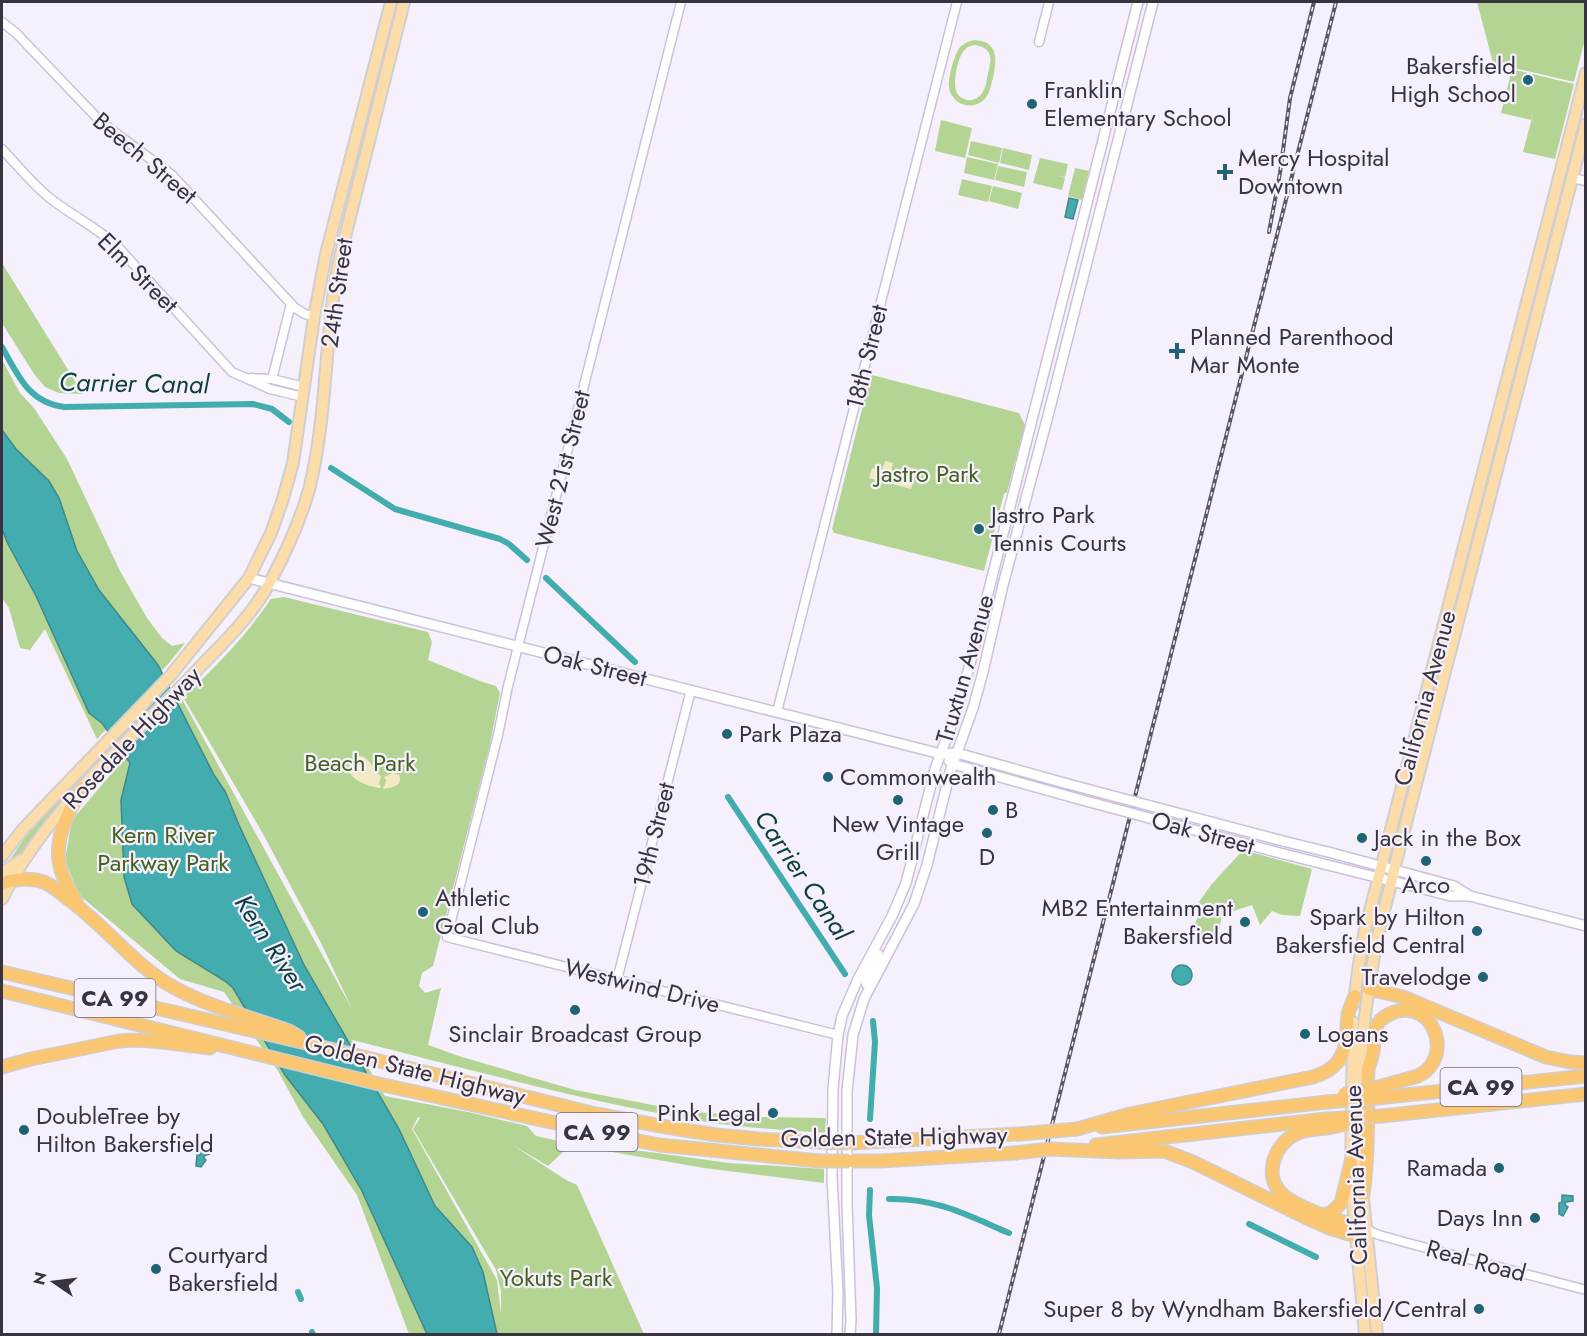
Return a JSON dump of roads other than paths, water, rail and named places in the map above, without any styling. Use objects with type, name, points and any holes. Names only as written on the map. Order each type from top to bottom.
[{"type":"highway","points":[[78,905],[61,871],[59,845],[64,824],[82,788]]},
{"type":"highway","points":[[5,879],[45,882],[78,905],[135,961],[154,976],[206,1002],[289,1031],[310,1044]]},
{"type":"highway","points":[[2,964],[15,975]]},
{"type":"highway","name":"Golden State Highway","points":[[2,972],[596,1114],[717,1135],[849,1143],[1020,1134],[1077,1129],[1129,1120]]},
{"type":"highway","points":[[1369,989],[1403,997],[1546,1057],[1586,1063]]},
{"type":"highway","name":"Golden State Highway","points":[[2,991],[379,1084],[608,1135],[660,1144],[819,1161],[890,1161],[1050,1149],[1121,1147]]},
{"type":"highway","points":[[1129,1120],[1328,1072],[1335,1066],[1343,1052],[1348,1013],[1355,996]]},
{"type":"highway","points":[[2,997],[71,1008]]},
{"type":"highway","points":[[1129,1120],[1290,1106],[1327,1099],[1376,1093],[1418,1076],[1430,1068],[1436,1056],[1437,1036],[1431,1024],[1420,1014],[1399,1011],[1384,1017],[1375,1029],[1368,1069],[1367,1154],[1363,1195]]},
{"type":"highway","points":[[2,1067],[118,1041],[132,1040],[161,1041],[253,1052]]},
{"type":"highway","name":"CA 99","points":[[1376,1093],[1586,1076]]},
{"type":"highway","name":"CA 99","points":[[1327,1123],[1586,1094]]},
{"type":"highway","points":[[1121,1147],[1327,1123]]},
{"type":"highway","points":[[1327,1123],[1288,1138],[1277,1150],[1273,1164],[1274,1179],[1281,1192],[1298,1204],[1359,1230]]},
{"type":"highway","points":[[1121,1147],[1164,1151],[1176,1155],[1309,1220],[1329,1228],[1359,1230]]},
{"type":"highway","points":[[1324,1215],[1332,1212],[1341,1203],[1351,1162]]},
{"type":"main road","name":"24th Street","points":[[249,578],[277,518],[290,474],[297,442],[314,317],[331,231],[391,2]]},
{"type":"main road","name":"24th Street","points":[[270,583],[297,525],[308,492],[319,439],[333,296],[340,257],[404,2]]},
{"type":"main road","name":"Truxtun Avenue","points":[[837,1335],[838,1293],[832,1198],[833,1089],[842,1016],[856,981],[892,916],[906,883],[935,769],[969,668],[1138,2]]},
{"type":"main road","name":"Truxtun Avenue","points":[[850,1335],[847,1204],[848,1083],[855,1027],[864,999],[914,904],[927,865],[943,796],[983,672],[1003,585],[1153,2]]},
{"type":"main road","name":"California Avenue","points":[[1377,1335],[1359,1230],[1351,1162],[1353,1020],[1364,934],[1586,73]]},
{"type":"main road","name":"California Avenue","points":[[1365,1335],[1359,1230],[1363,1195],[1360,1117],[1366,1011],[1376,945],[1586,124]]},
{"type":"main road","points":[[314,317],[322,327],[322,351],[327,363]]},
{"type":"main road","name":"Oak Street","points":[[249,578],[941,754],[957,753],[1394,869],[1454,886],[1470,896]]},
{"type":"main road","name":"Rosedale Highway","points":[[2,856],[23,829],[171,675],[249,578]]},
{"type":"main road","name":"Rosedale Highway","points":[[2,899],[5,879],[29,854],[46,830],[82,788],[245,620],[270,583]]},
{"type":"main road","name":"Oak Street","points":[[941,754],[953,764],[1172,825],[1451,896],[1470,896],[1586,926]]},
{"type":"main road","points":[[870,987],[866,983],[866,977],[901,911],[906,883]]},
{"type":"main road","points":[[1366,1011],[1369,1025],[1368,1069]]},
{"type":"main road","points":[[835,1246],[841,1253],[844,1302],[850,1320]]},
{"type":"main road","points":[[1364,1318],[1369,1322],[1371,1335]]},
{"type":"street","name":"West 21st Street","points":[[447,937],[681,2]]},
{"type":"street","name":"18th Street","points":[[777,712],[957,2]]},
{"type":"street","points":[[1039,42],[1049,2]]},
{"type":"street","name":"Beech Street","points":[[2,22],[16,33],[101,122],[160,165],[184,186],[291,304],[301,312],[314,317]]},
{"type":"street","name":"Elm Street","points":[[2,149],[41,191],[117,246],[232,372],[270,388],[303,392]]},
{"type":"street","points":[[1572,178],[1586,181]]},
{"type":"street","points":[[272,379],[291,304]]},
{"type":"street","points":[[244,378],[272,379],[303,392]]},
{"type":"street","name":"19th Street","points":[[617,980],[691,690]]},
{"type":"street","name":"Westwind Drive","points":[[447,937],[838,1035]]},
{"type":"street","name":"Real Road","points":[[1359,1230],[1586,1290]]},
{"type":"water","points":[[1069,198],[1078,200],[1073,219],[1065,217]]},
{"type":"water","name":"Kern River","points":[[2,430],[16,449],[49,481],[59,498],[77,551],[99,590],[158,665],[214,775],[225,791],[304,965],[399,1129],[435,1206],[472,1247],[483,1272],[497,1334],[427,1334],[361,1189],[323,1124],[285,1075],[233,988],[176,951],[132,904],[124,877],[121,800],[130,763],[102,723],[89,713],[36,596],[2,529]]},
{"type":"water","points":[[1182,965],[1189,968],[1192,975],[1189,982],[1182,985],[1175,982],[1172,975],[1175,968]]},
{"type":"water","points":[[200,1148],[211,1150],[210,1154],[204,1156],[206,1160],[201,1167],[196,1166]]},
{"type":"water","points":[[1562,1195],[1573,1196],[1573,1201],[1566,1202],[1565,1205],[1568,1207],[1563,1216],[1559,1214]]},
{"type":"waterway","name":"Carrier Canal","points":[[2,347],[26,386],[41,399],[52,404],[64,407],[253,404],[272,409],[289,422]]},
{"type":"waterway","name":"Carrier Canal","points":[[331,468],[395,509],[500,539],[527,560]]},
{"type":"waterway","points":[[546,578],[635,662]]},
{"type":"waterway","name":"Carrier Canal","points":[[728,797],[845,974]]},
{"type":"waterway","name":"Carrier Canal","points":[[870,1119],[875,1042],[873,1021]]},
{"type":"waterway","name":"Carrier Canal","points":[[870,1190],[869,1215],[877,1288],[876,1334]]},
{"type":"waterway","points":[[889,1199],[906,1199],[937,1205],[1009,1233]]},
{"type":"waterway","points":[[1249,1224],[1316,1257]]},
{"type":"waterway","points":[[298,1292],[301,1299]]},
{"type":"railway","points":[[1269,232],[1290,98],[1314,2]]},
{"type":"railway","points":[[999,1334],[1336,2]]},
{"type":"place","name":"Bakersfield High School","points":[[1528,80]]},
{"type":"place","name":"Franklin Elementary School","points":[[1032,104]]},
{"type":"place","name":"Mercy Hospital Downtown","points":[[1225,172]]},
{"type":"place","name":"Planned Parenthood Mar Monte","points":[[1177,351]]},
{"type":"place","name":"Jastro Park Tennis Courts","points":[[979,529]]},
{"type":"place","name":"Park Plaza","points":[[727,734]]},
{"type":"place","name":"Commonwealth","points":[[828,777]]},
{"type":"place","name":"New Vintage Grill","points":[[898,800]]},
{"type":"place","name":"B","points":[[993,810]]},
{"type":"place","name":"D","points":[[987,833]]},
{"type":"place","name":"Jack in the Box","points":[[1362,838]]},
{"type":"place","name":"Arco","points":[[1426,861]]},
{"type":"place","name":"Athletic Goal Club","points":[[423,912]]},
{"type":"place","name":"MB2 Entertainment Bakersfield","points":[[1245,922]]},
{"type":"place","name":"Spark by Hilton Bakersfield Central","points":[[1477,931]]},
{"type":"place","name":"Travelodge","points":[[1483,977]]},
{"type":"place","name":"Sinclair Broadcast Group","points":[[575,1010]]},
{"type":"place","name":"Logans","points":[[1305,1034]]},
{"type":"place","name":"Pink Legal","points":[[773,1113]]},
{"type":"place","name":"DoubleTree by Hilton Bakersfield","points":[[24,1130]]},
{"type":"place","name":"Ramada","points":[[1499,1168]]},
{"type":"place","name":"Days Inn","points":[[1535,1218]]},
{"type":"place","name":"Courtyard Bakersfield","points":[[156,1269]]},
{"type":"place","name":"Super 8 by Wyndham Bakersfield/Central","points":[[1479,1309]]},
{"type":"park label","name":"Jastro Park","points":[[927,474]]},
{"type":"park label","name":"Beach Park","points":[[360,763]]},
{"type":"park label","name":"Kern River Parkway Park","points":[[163,849]]},
{"type":"park label","name":"Yokuts Park","points":[[556,1278]]}]
